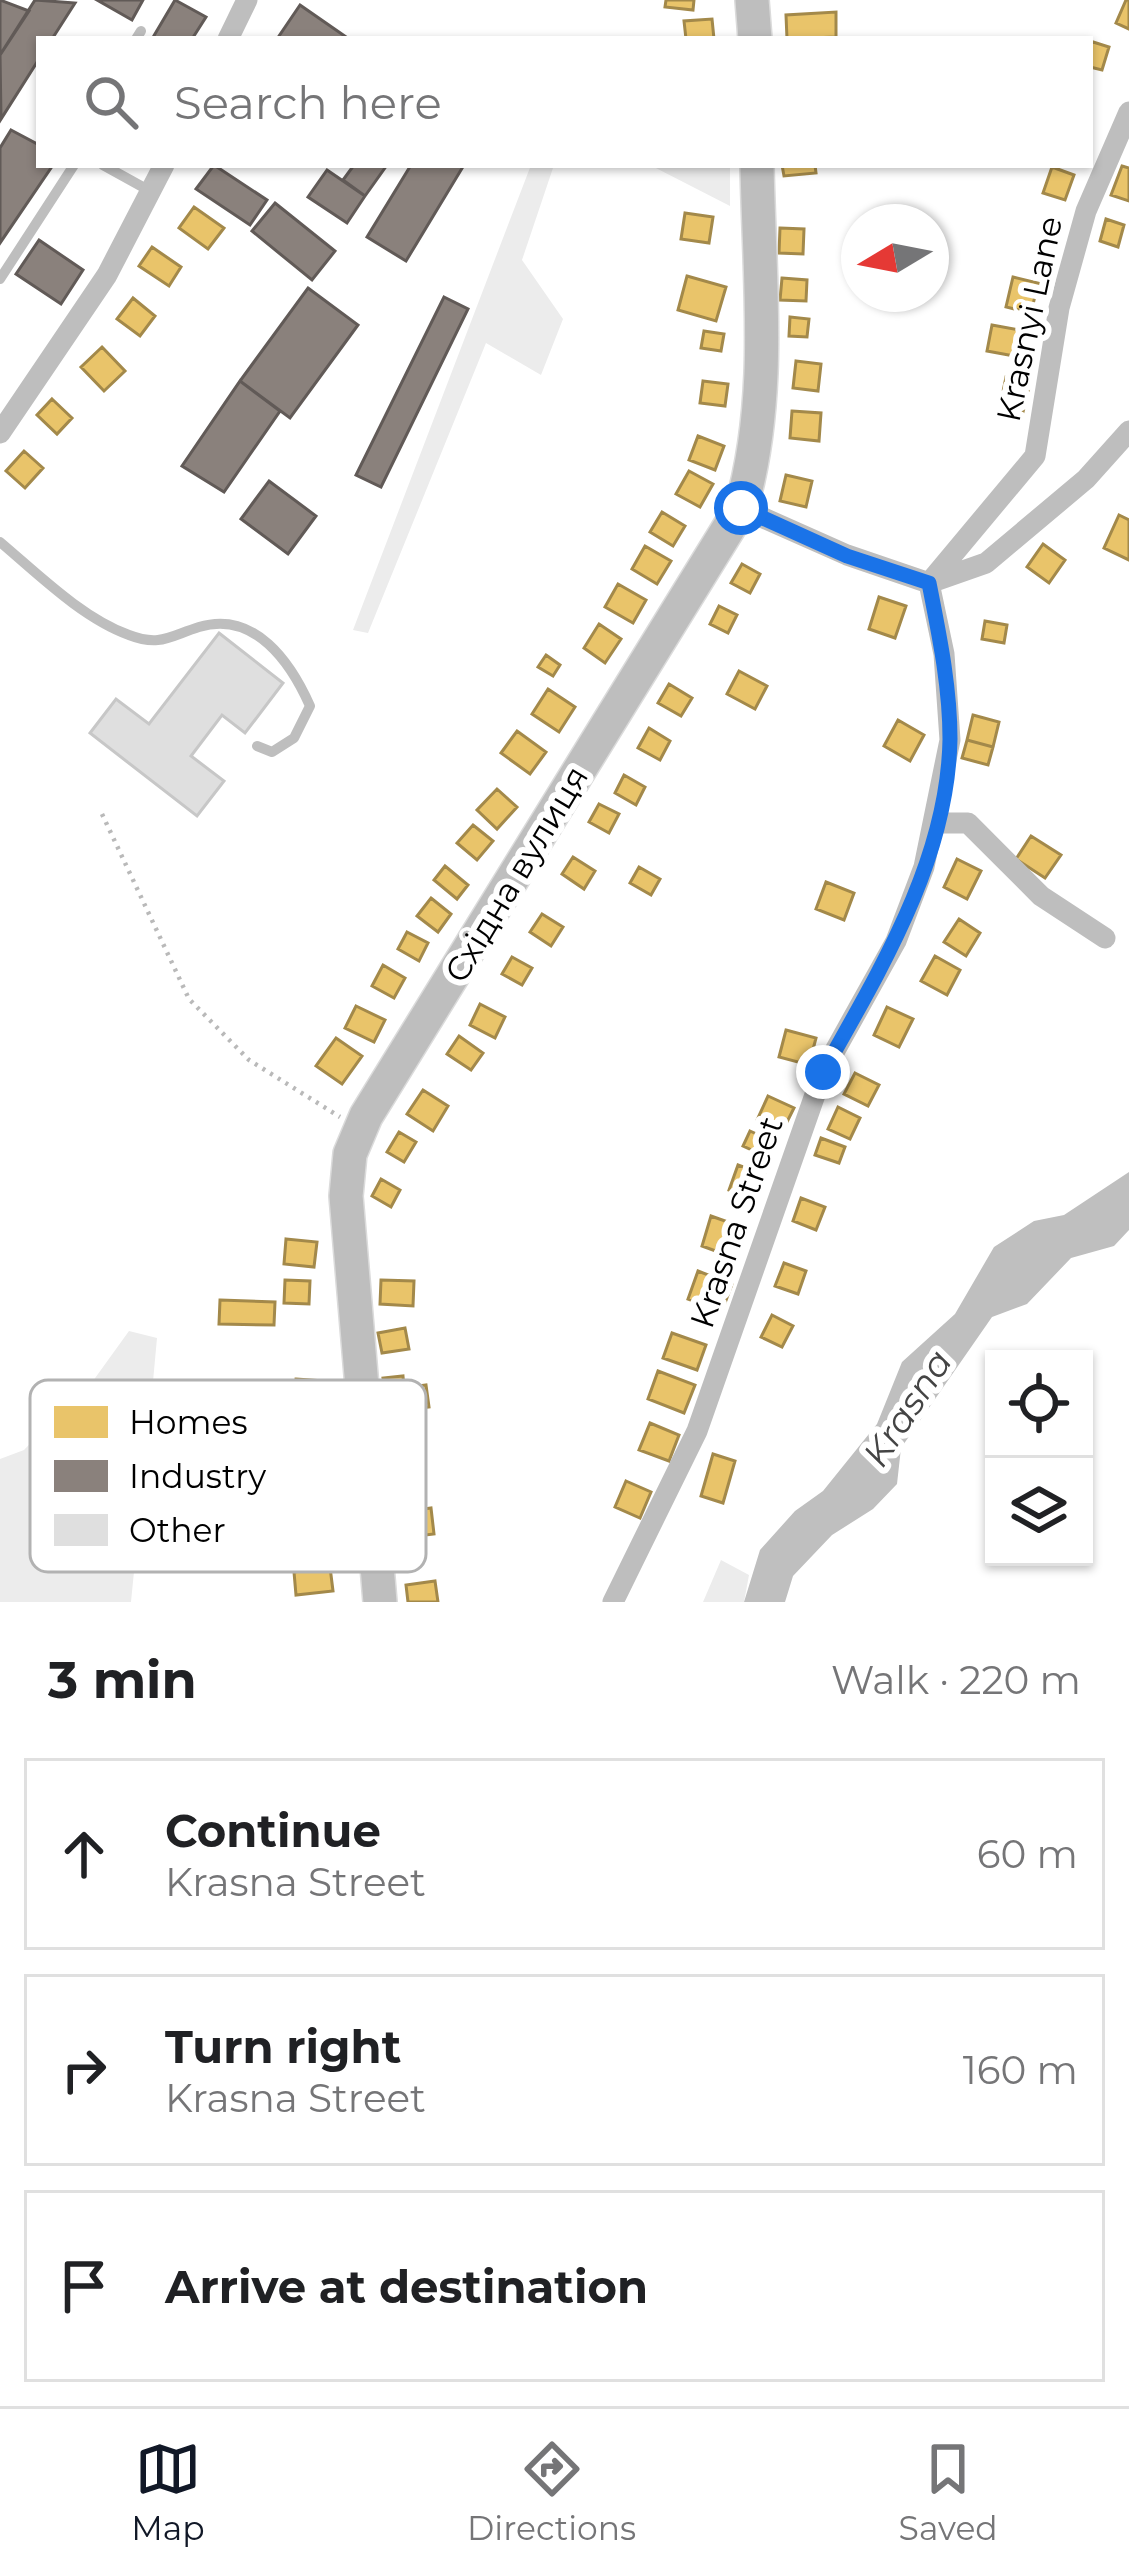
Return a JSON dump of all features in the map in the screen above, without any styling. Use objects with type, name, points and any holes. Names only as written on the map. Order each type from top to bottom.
[{"type":"main road","points":[[752,0],[755,36]]},
{"type":"main road","name":"Східна вулиця","points":[[361,1380],[346,1196],[350,1154],[360,1130],[741,508],[755,461],[762,370],[758,168]]},
{"type":"main road","name":"Східна вулиця","points":[[377,1572],[380,1602]]},
{"type":"street","points":[[229,36],[247,0]]},
{"type":"street","name":"Krasnyi Lane","points":[[929,583],[1035,456],[1059,308],[1085,211],[1129,112]]},
{"type":"street","points":[[0,433],[106,275],[162,168]]},
{"type":"street","points":[[741,508],[847,556],[929,583],[986,563],[1086,478],[1129,431]]},
{"type":"street","name":"Krasna Street","points":[[613,1602],[697,1431],[823,1072],[896,941],[935,824],[950,740],[944,654],[929,583]]},
{"type":"street","points":[[935,824],[968,823],[1041,896],[1106,938]]},
{"type":"lane","points":[[0,279],[72,168]]},
{"type":"lane","points":[[108,168],[150,191]]},
{"type":"lane","points":[[0,542],[102,623],[128,635],[159,644],[204,625],[230,627],[256,633],[280,652],[310,706],[306,723],[272,752],[257,746]]},
{"type":"path","points":[[102,814],[189,999],[249,1060],[360,1130]]},
{"type":"shaded area","points":[[530,168],[553,168],[522,260],[563,319],[541,375],[486,343],[368,633],[353,630]]},
{"type":"shaded area","points":[[656,168],[730,168],[730,206]]},
{"type":"shaded area","points":[[129,1331],[157,1338],[153,1380],[94,1380]]},
{"type":"shaded area","points":[[30,1444],[30,1572],[134,1572],[131,1602],[0,1602],[0,1459]]},
{"type":"shaded area","points":[[721,1560],[749,1575],[744,1602],[703,1602]]},
{"type":"water","name":"Krasna","points":[[1129,1172],[1129,1230],[1114,1246],[1071,1258],[1027,1304],[992,1317],[901,1448],[897,1484],[873,1509],[832,1535],[793,1576],[785,1602],[744,1602],[760,1550],[795,1511],[823,1491],[877,1424],[902,1362],[955,1314],[994,1247],[1034,1221],[1064,1215]]},
{"type":"building: Homes","points":[[666,0],[694,0],[693,10],[665,7]]},
{"type":"building: Homes","points":[[1129,0],[1129,29],[1116,23]]},
{"type":"building: Homes","points":[[836,12],[836,36],[787,36],[786,15]]},
{"type":"building: Homes","points":[[712,19],[714,36],[686,36],[684,21]]},
{"type":"building: Homes","points":[[1093,42],[1109,47],[1102,70],[1093,68]]},
{"type":"building: Homes","points":[[1122,166],[1129,168],[1129,201],[1111,195]]},
{"type":"building: Homes","points":[[783,168],[815,168],[816,173],[784,176]]},
{"type":"building: Homes","points":[[1052,168],[1074,175],[1065,200],[1043,193]]},
{"type":"building: Homes","points":[[194,207],[224,228],[208,249],[179,228]]},
{"type":"building: Homes","points":[[685,213],[713,217],[709,243],[681,239]]},
{"type":"building: Homes","points":[[1106,219],[1124,225],[1118,247],[1100,241]]},
{"type":"building: Homes","points":[[780,228],[804,229],[803,254],[779,253]]},
{"type":"building: Homes","points":[[152,247],[181,267],[169,286],[139,266]]},
{"type":"building: Homes","points":[[687,276],[726,287],[716,321],[678,310]]},
{"type":"building: Homes","points":[[1013,277],[1038,283],[1031,313],[1006,307]]},
{"type":"building: Homes","points":[[782,278],[807,280],[806,301],[780,300]]},
{"type":"building: Homes","points":[[133,298],[155,316],[140,336],[117,319]]},
{"type":"building: Homes","points":[[790,317],[809,319],[807,337],[789,336]]},
{"type":"building: Homes","points":[[992,325],[1019,330],[1014,356],[987,351]]},
{"type":"building: Homes","points":[[704,331],[724,334],[721,351],[701,348]]},
{"type":"building: Homes","points":[[102,347],[125,371],[104,391],[81,367]]},
{"type":"building: Homes","points":[[796,361],[821,364],[818,391],[793,388]]},
{"type":"building: Homes","points":[[1006,377],[1030,383],[1023,412],[1000,406]]},
{"type":"building: Homes","points":[[703,381],[728,384],[725,406],[700,403]]},
{"type":"building: Homes","points":[[52,399],[72,418],[57,434],[37,415]]},
{"type":"building: Homes","points":[[792,411],[821,413],[819,441],[790,438]]},
{"type":"building: Homes","points":[[698,436],[724,446],[715,470],[689,460]]},
{"type":"building: Homes","points":[[24,451],[43,468],[25,488],[6,471]]},
{"type":"building: Homes","points":[[689,471],[713,484],[700,507],[676,494]]},
{"type":"building: Homes","points":[[786,475],[812,481],[806,507],[780,501]]},
{"type":"building: Homes","points":[[662,512],[685,526],[673,546],[650,532]]},
{"type":"building: Homes","points":[[1119,515],[1129,520],[1129,560],[1104,548]]},
{"type":"building: Homes","points":[[1043,544],[1065,560],[1049,583],[1027,567]]},
{"type":"building: Homes","points":[[645,546],[671,561],[657,584],[632,569]]},
{"type":"building: Homes","points":[[742,564],[760,574],[750,593],[731,583]]},
{"type":"building: Homes","points":[[618,584],[646,600],[633,623],[605,607]]},
{"type":"building: Homes","points":[[879,597],[906,606],[895,638],[869,629]]},
{"type":"building: Homes","points":[[719,606],[737,615],[728,633],[710,624]]},
{"type":"building: Homes","points":[[985,621],[1007,625],[1004,643],[982,639]]},
{"type":"building: Homes","points":[[599,624],[621,639],[605,663],[584,648]]},
{"type":"building: Homes","points":[[546,655],[560,665],[553,676],[538,667]]},
{"type":"building: Homes","points":[[739,671],[767,686],[755,709],[727,694]]},
{"type":"building: Homes","points":[[669,684],[692,698],[681,716],[658,703]]},
{"type":"building: Homes","points":[[548,689],[575,707],[559,732],[532,714]]},
{"type":"building: Homes","points":[[973,715],[999,722],[993,747],[967,740]]},
{"type":"building: Homes","points":[[898,720],[924,735],[910,761],[884,746]]},
{"type":"building: Homes","points":[[649,728],[670,741],[660,760],[638,748]]},
{"type":"building: Homes","points":[[517,731],[546,752],[530,774],[501,753]]},
{"type":"building: Homes","points":[[967,740],[993,747],[988,765],[962,758]]},
{"type":"building: Homes","points":[[624,775],[645,787],[636,805],[615,793]]},
{"type":"building: Homes","points":[[497,789],[517,807],[497,829],[477,810]]},
{"type":"building: Homes","points":[[599,804],[619,814],[609,833],[589,822]]},
{"type":"building: Homes","points":[[473,825],[493,841],[477,860],[457,843]]},
{"type":"building: Homes","points":[[1031,836],[1061,855],[1045,878],[1016,859]]},
{"type":"building: Homes","points":[[573,857],[595,871],[584,889],[562,874]]},
{"type":"building: Homes","points":[[957,859],[981,871],[967,899],[944,887]]},
{"type":"building: Homes","points":[[445,866],[468,885],[457,899],[434,880]]},
{"type":"building: Homes","points":[[639,867],[660,879],[651,895],[630,883]]},
{"type":"building: Homes","points":[[826,882],[854,893],[844,920],[816,909]]},
{"type":"building: Homes","points":[[431,898],[451,914],[438,932],[417,916]]},
{"type":"building: Homes","points":[[542,914],[563,927],[551,946],[530,932]]},
{"type":"building: Homes","points":[[959,919],[980,933],[966,956],[944,942]]},
{"type":"building: Homes","points":[[407,932],[428,943],[419,961],[398,949]]},
{"type":"building: Homes","points":[[935,956],[960,970],[947,995],[921,981]]},
{"type":"building: Homes","points":[[512,957],[532,968],[522,985],[502,974]]},
{"type":"building: Homes","points":[[383,965],[405,978],[394,998],[372,986]]},
{"type":"building: Homes","points":[[480,1004],[505,1017],[495,1038],[470,1025]]},
{"type":"building: Homes","points":[[356,1006],[385,1020],[374,1042],[345,1028]]},
{"type":"building: Homes","points":[[887,1007],[913,1019],[899,1047],[874,1035]]},
{"type":"building: Homes","points":[[786,1030],[816,1038],[809,1065],[779,1057]]},
{"type":"building: Homes","points":[[459,1036],[483,1053],[471,1070],[447,1054]]},
{"type":"building: Homes","points":[[336,1038],[362,1056],[342,1084],[316,1066]]},
{"type":"building: Homes","points":[[855,1073],[879,1085],[868,1106],[844,1094]]},
{"type":"building: Homes","points":[[423,1090],[448,1106],[433,1131],[407,1114]]},
{"type":"building: Homes","points":[[768,1096],[794,1108],[782,1132],[757,1120]]},
{"type":"building: Homes","points":[[838,1107],[860,1118],[850,1139],[828,1129]]},
{"type":"building: Homes","points":[[750,1131],[774,1142],[767,1157],[743,1146]]},
{"type":"building: Homes","points":[[399,1132],[416,1142],[404,1162],[387,1152]]},
{"type":"building: Homes","points":[[821,1138],[845,1147],[839,1163],[815,1155]]},
{"type":"building: Homes","points":[[738,1165],[765,1175],[756,1200],[729,1190]]},
{"type":"building: Homes","points":[[381,1179],[400,1190],[391,1207],[372,1196]]},
{"type":"building: Homes","points":[[801,1198],[825,1207],[816,1230],[793,1221]]},
{"type":"building: Homes","points":[[711,1216],[742,1227],[732,1257],[702,1246]]},
{"type":"building: Homes","points":[[286,1239],[317,1242],[314,1267],[284,1264]]},
{"type":"building: Homes","points":[[784,1263],[806,1271],[798,1294],[775,1286]]},
{"type":"building: Homes","points":[[698,1271],[732,1284],[722,1311],[688,1299]]},
{"type":"building: Homes","points":[[285,1280],[310,1281],[309,1304],[284,1303]]},
{"type":"building: Homes","points":[[381,1280],[414,1281],[413,1306],[380,1304]]},
{"type":"building: Homes","points":[[220,1300],[275,1302],[274,1325],[219,1324]]},
{"type":"building: Homes","points":[[772,1315],[793,1326],[782,1347],[761,1337]]},
{"type":"building: Homes","points":[[405,1328],[409,1349],[382,1353],[378,1333]]},
{"type":"building: Homes","points":[[672,1333],[706,1345],[697,1370],[663,1358]]},
{"type":"building: Homes","points":[[658,1371],[695,1385],[684,1413],[648,1399]]},
{"type":"building: Homes","points":[[650,1423],[679,1435],[669,1461],[639,1450]]},
{"type":"building: Homes","points":[[713,1454],[735,1461],[723,1503],[701,1496]]},
{"type":"building: Homes","points":[[626,1481],[651,1492],[640,1518],[615,1507]]},
{"type":"building: Homes","points":[[431,1508],[434,1534],[426,1535],[426,1509]]},
{"type":"building: Homes","points":[[294,1572],[331,1572],[333,1591],[296,1595]]},
{"type":"building: Homes","points":[[435,1581],[438,1602],[408,1602],[406,1585]]},
{"type":"building: Industry","points":[[0,0],[29,11],[0,55]]},
{"type":"building: Industry","points":[[35,0],[75,3],[54,36],[36,36],[36,64],[1,119],[0,55]]},
{"type":"building: Industry","points":[[97,0],[143,0],[132,20]]},
{"type":"building: Industry","points":[[175,0],[206,17],[194,36],[154,36]]},
{"type":"building: Industry","points":[[300,5],[345,36],[279,36]]},
{"type":"building: Industry","points":[[11,130],[36,143],[36,168],[51,168],[0,243],[0,148]]},
{"type":"building: Industry","points":[[212,168],[219,168],[267,200],[250,225],[196,189]]},
{"type":"building: Industry","points":[[352,168],[385,168],[365,196],[343,180]]},
{"type":"building: Industry","points":[[409,168],[462,168],[406,261],[367,237]]},
{"type":"building: Industry","points":[[327,170],[365,196],[347,223],[308,197]]},
{"type":"building: Industry","points":[[275,203],[335,251],[312,280],[252,231]]},
{"type":"building: Industry","points":[[39,240],[83,270],[61,304],[16,274]]},
{"type":"building: Industry","points":[[308,288],[358,325],[290,418],[240,381]]},
{"type":"building: Industry","points":[[444,297],[468,309],[381,487],[356,475]]},
{"type":"building: Industry","points":[[240,381],[280,411],[224,492],[182,466]]},
{"type":"building: Industry","points":[[269,481],[316,516],[288,554],[241,519]]},
{"type":"building: Other","points":[[219,633],[283,683],[245,733],[222,715],[191,756],[224,781],[197,816],[90,733],[116,699],[149,724]]},
{"type":"route","points":[[741,508],[847,556],[929,583],[944,654],[950,740],[942,798],[924,867],[896,941],[823,1072]]}]
